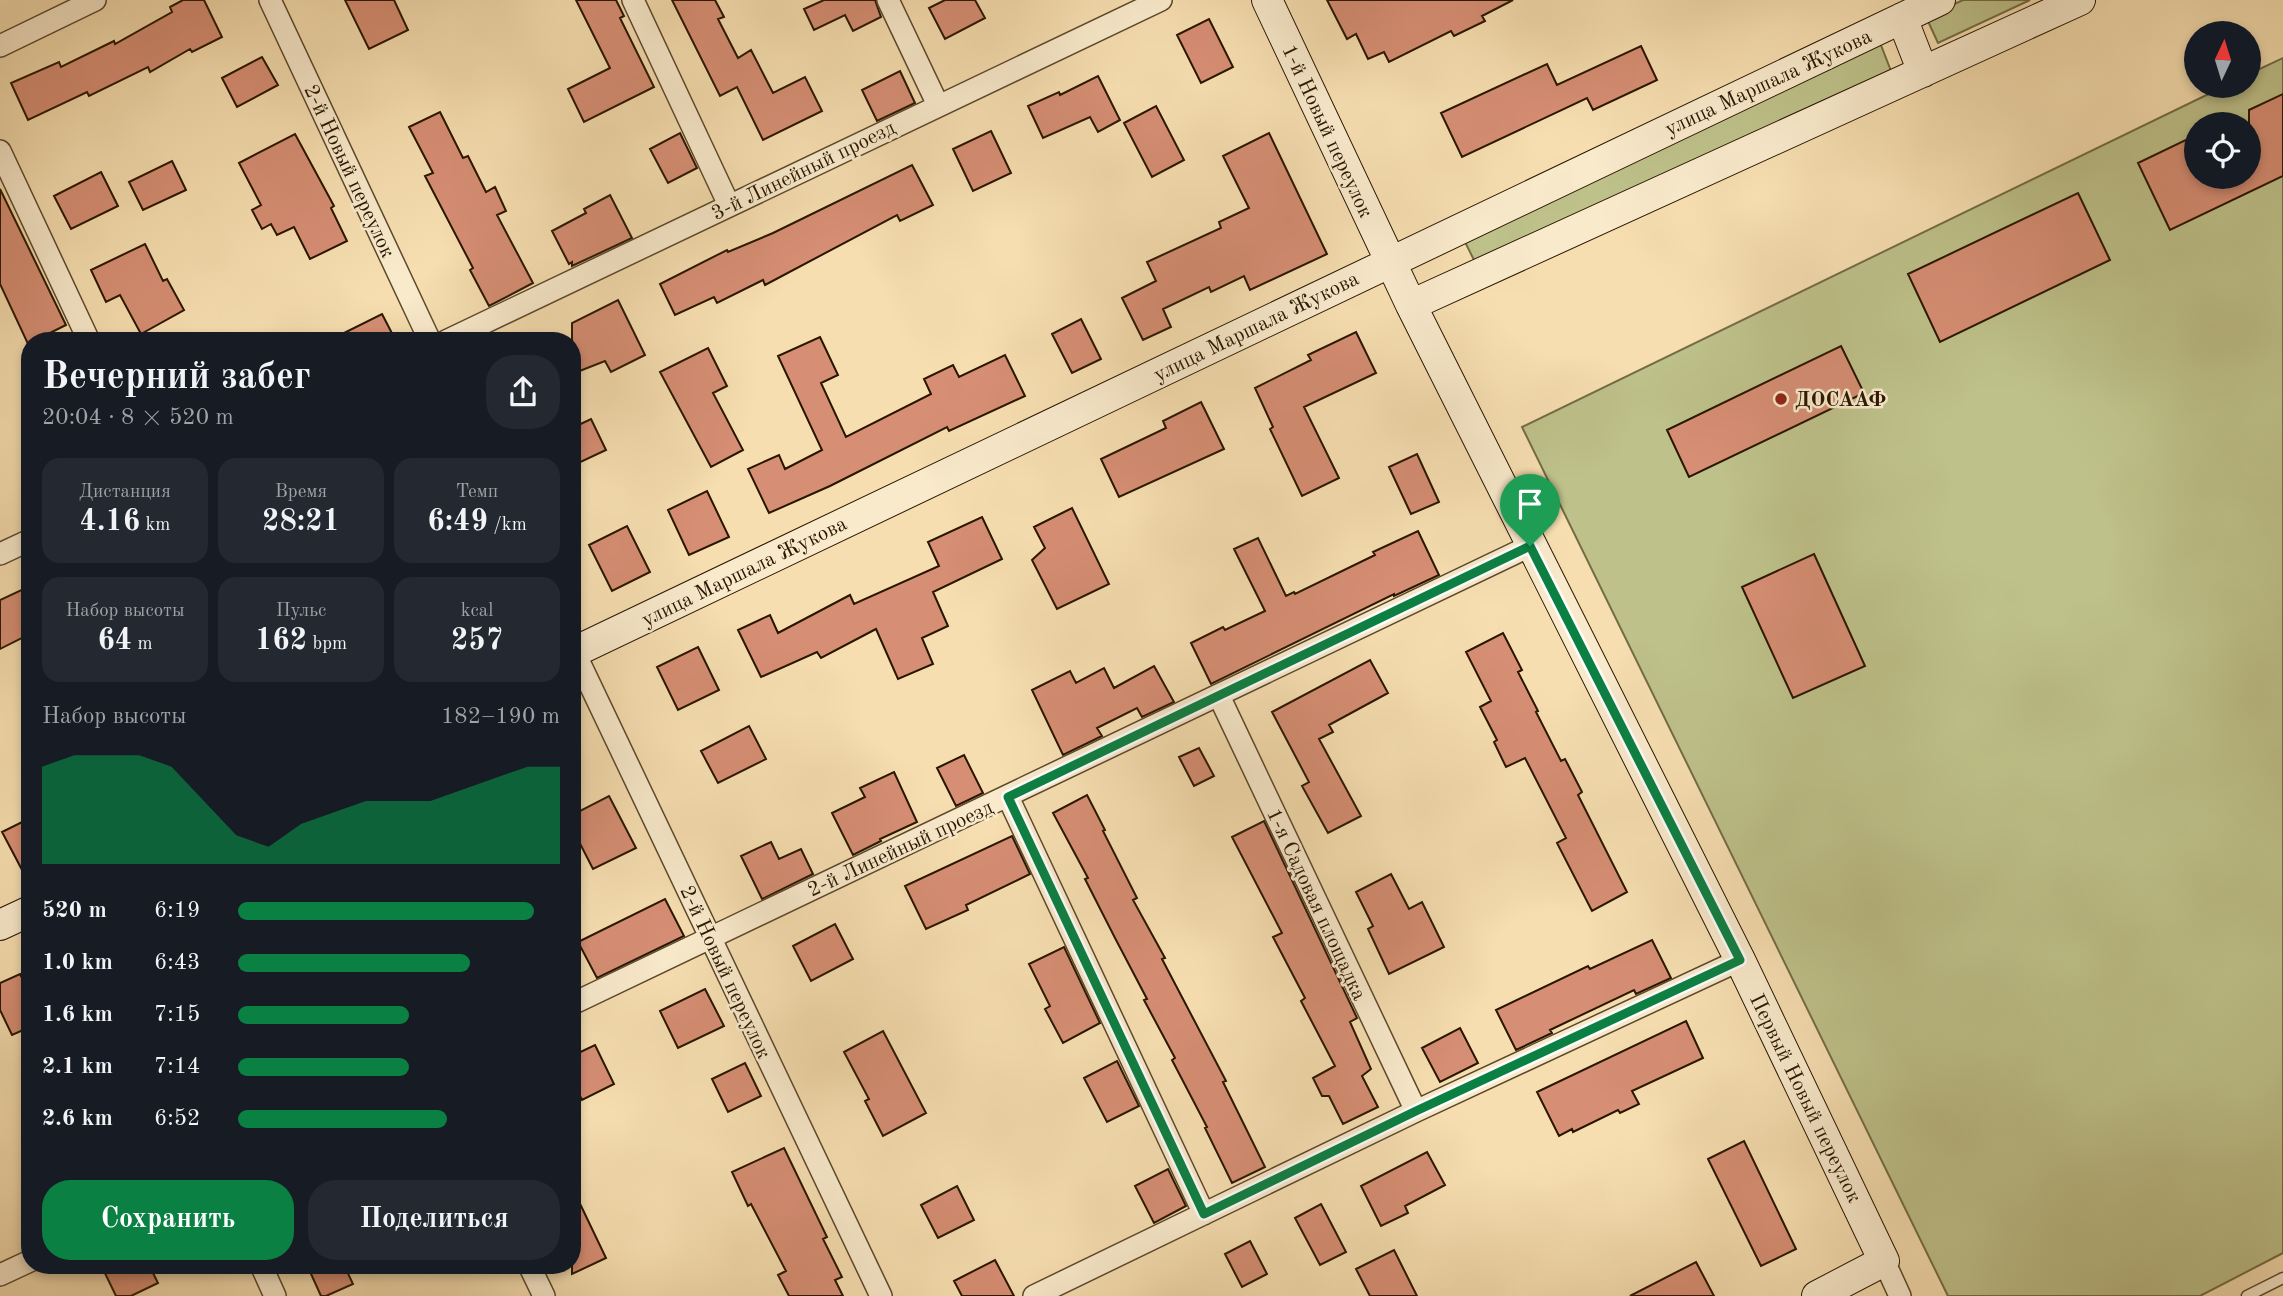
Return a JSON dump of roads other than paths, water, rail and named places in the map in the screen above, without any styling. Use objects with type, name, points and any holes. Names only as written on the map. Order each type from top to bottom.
[{"type":"main road","name":"1-й Новый переулок","points":[[1267,0],[1390,262]]},
{"type":"main road","name":"улица Маршала Жукова","points":[[581,647],[1940,0]]},
{"type":"main road","points":[[1411,306],[2080,0]]},
{"type":"main road","points":[[1902,18],[1923,72]]},
{"type":"main road","name":"Первый Новый переулок","points":[[1390,262],[1530,546],[1740,960],[1884,1261]]},
{"type":"main road","points":[[0,925],[21,915]]},
{"type":"main road","points":[[1817,1296],[1884,1261]]},
{"type":"street","points":[[0,46],[95,0]]},
{"type":"street","name":"2-й Новый переулок","points":[[270,0],[426,332]]},
{"type":"street","points":[[633,0],[729,205]]},
{"type":"street","points":[[888,0],[938,105]]},
{"type":"street","name":"3-й Линейный проезд","points":[[465,332],[1161,0]]},
{"type":"street","points":[[0,150],[85,332]]},
{"type":"street","points":[[0,554],[21,544]]},
{"type":"street","name":"2-й Линейный проезд","points":[[581,1000],[1530,546]]},
{"type":"street","name":"2-й Новый переулок","points":[[581,668],[881,1296]]},
{"type":"street","name":"1-я Садовая площадка","points":[[1219,696],[1416,1111]]},
{"type":"street","points":[[1008,797],[1204,1214]]},
{"type":"street","points":[[1034,1296],[1416,1111],[1740,960]]},
{"type":"street","name":"Первый Новый переулок","points":[[1884,1261],[1900,1296]]},
{"type":"street","points":[[0,1275],[21,1265]]},
{"type":"street","points":[[265,1274],[275,1296]]},
{"type":"street","points":[[533,1274],[544,1296]]},
{"type":"lane","points":[[2248,1296],[2283,1278]]},
{"type":"place","name":"ДОСААФ","points":[[1781,399]]}]
